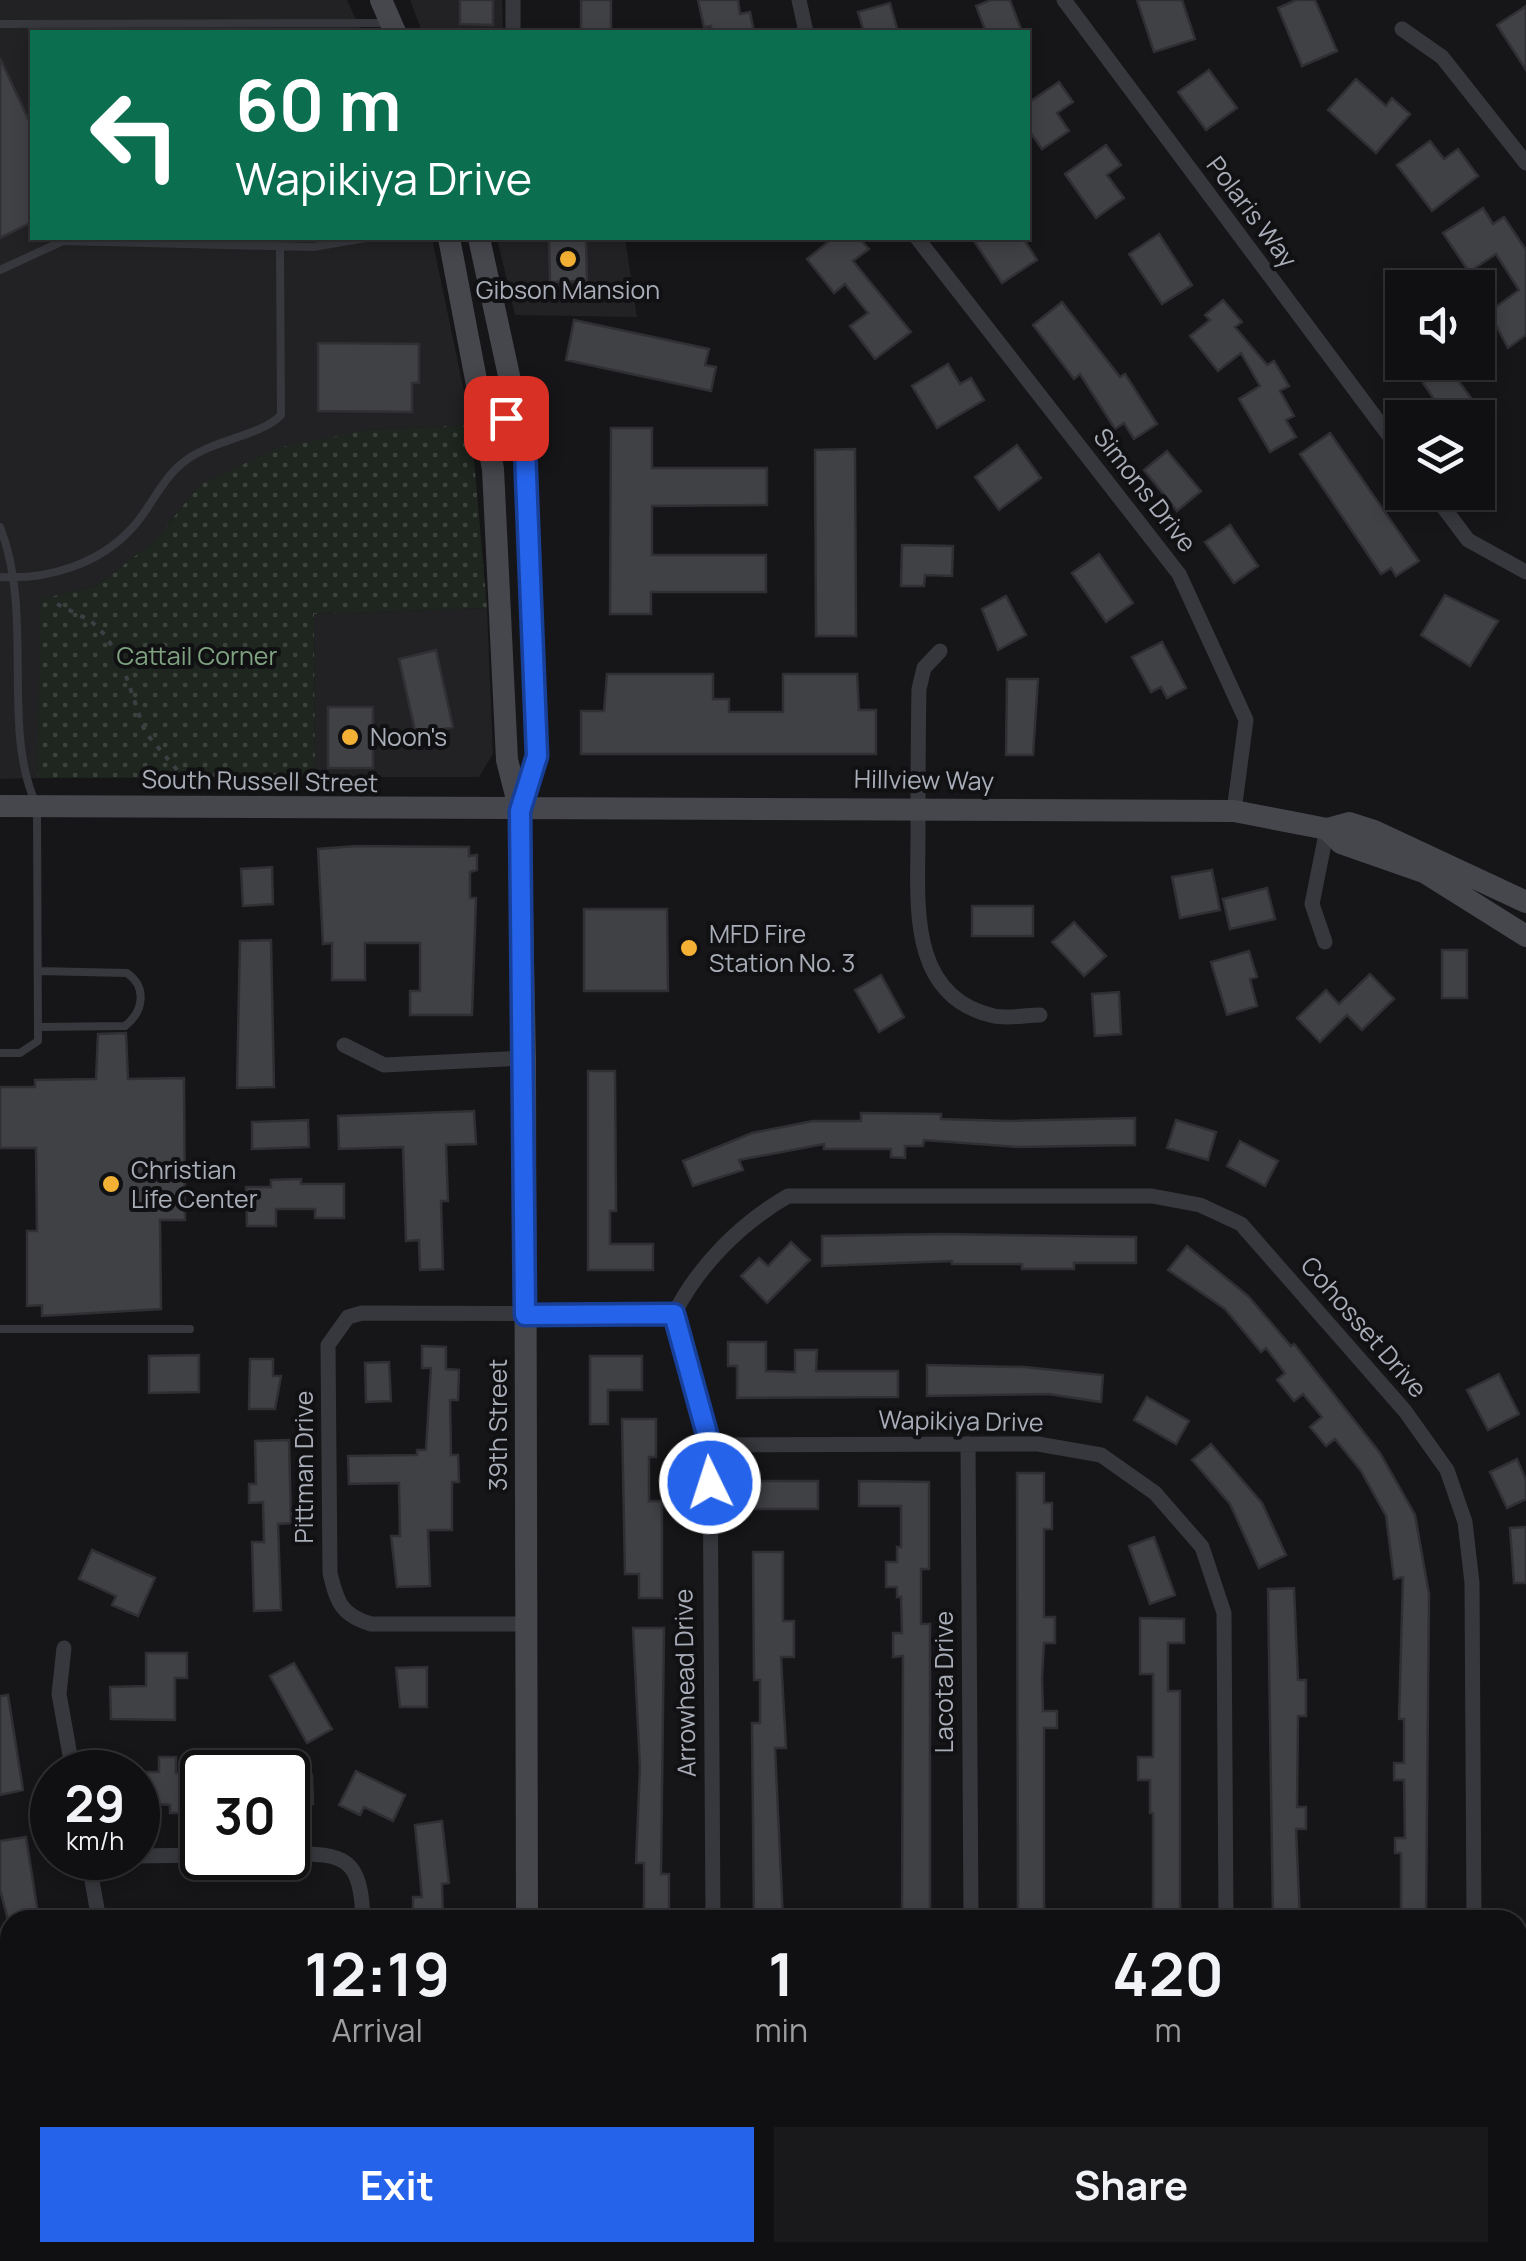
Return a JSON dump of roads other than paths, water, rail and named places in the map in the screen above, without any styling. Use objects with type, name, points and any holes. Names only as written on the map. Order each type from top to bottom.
[{"type":"main road","points":[[382,0],[393,28]]},
{"type":"main road","points":[[451,240],[506,418],[525,450]]},
{"type":"main road","points":[[451,240],[494,469],[507,760],[520,811]]},
{"type":"main road","points":[[479,240],[525,450],[537,756],[520,811]]},
{"type":"main road","name":"South Russell Street","points":[[0,806],[520,811]]},
{"type":"main road","name":"Hillview Way","points":[[520,811],[917,807],[1234,810],[1327,829],[1350,823],[1526,902]]},
{"type":"main road","name":"39th Street","points":[[520,811],[525,1058],[527,1910]]},
{"type":"main road","name":"Hillview Way","points":[[1327,829],[1341,842],[1424,872],[1526,936]]},
{"type":"street","points":[[513,0],[513,30]]},
{"type":"street","points":[[799,0],[806,30]]},
{"type":"street","name":"Polaris Way","points":[[1064,0],[1385,430]]},
{"type":"street","points":[[1402,29],[1442,57],[1526,163]]},
{"type":"street","name":"Simons Drive","points":[[920,240],[1180,574],[1246,720],[1234,810]]},
{"type":"street","points":[[1446,510],[1468,540],[1526,572]]},
{"type":"street","points":[[940,651],[924,668],[920,689],[916,910],[922,950],[943,983],[968,1005],[995,1016],[1040,1015]]},
{"type":"street","points":[[1325,942],[1312,904],[1327,829]]},
{"type":"street","points":[[344,1046],[384,1065],[525,1058]]},
{"type":"street","name":"Cohosset Drive","points":[[674,1314],[685,1293],[750,1218],[788,1196],[1152,1196],[1200,1205],[1241,1224],[1405,1410],[1447,1470],[1459,1504],[1472,1583],[1474,1910]]},
{"type":"street","name":"Pittman Drive","points":[[525,1315],[362,1313],[348,1317],[328,1345],[330,1573],[338,1606],[354,1619],[372,1624],[526,1624]]},
{"type":"street","points":[[525,1315],[674,1314],[710,1445]]},
{"type":"street","name":"Lacota Drive","points":[[968,1444],[971,1910]]},
{"type":"street","name":"Wapikiya Drive","points":[[710,1445],[1038,1444],[1101,1456],[1155,1493],[1202,1548],[1224,1613],[1226,1910]]},
{"type":"street","name":"Arrowhead Drive","points":[[710,1445],[713,1910]]},
{"type":"street","points":[[64,1648],[59,1694],[69,1750]]},
{"type":"street","points":[[310,1854],[330,1854],[345,1860],[359,1878],[362,1910]]},
{"type":"street","points":[[92,1880],[97,1910]]},
{"type":"lane","points":[[0,24],[82,28],[393,28]]},
{"type":"lane","points":[[0,270],[64,241],[229,240],[313,247],[345,240]]},
{"type":"lane","points":[[5,578],[57,575],[100,552],[132,529],[166,478],[183,462],[239,433],[269,428],[281,415],[280,246]]},
{"type":"lane","points":[[0,527],[5,578],[6,718]]},
{"type":"lane","points":[[0,1053],[32,1048],[38,1040],[37,806],[15,775]]},
{"type":"lane","points":[[38,971],[126,972],[140,990],[141,1002],[125,1026],[38,1027]]},
{"type":"lane","points":[[0,1329],[190,1329]]},
{"type":"place","name":"Gibson Mansion","points":[[568,259]]},
{"type":"place","name":"Noon's","points":[[350,737]]},
{"type":"place","name":"MFD Fire Station No. 3","points":[[689,948]]},
{"type":"place","name":"Christian Life Center","points":[[111,1184]]},
{"type":"park label","name":"Cattail Corner","points":[[197,656]]}]
